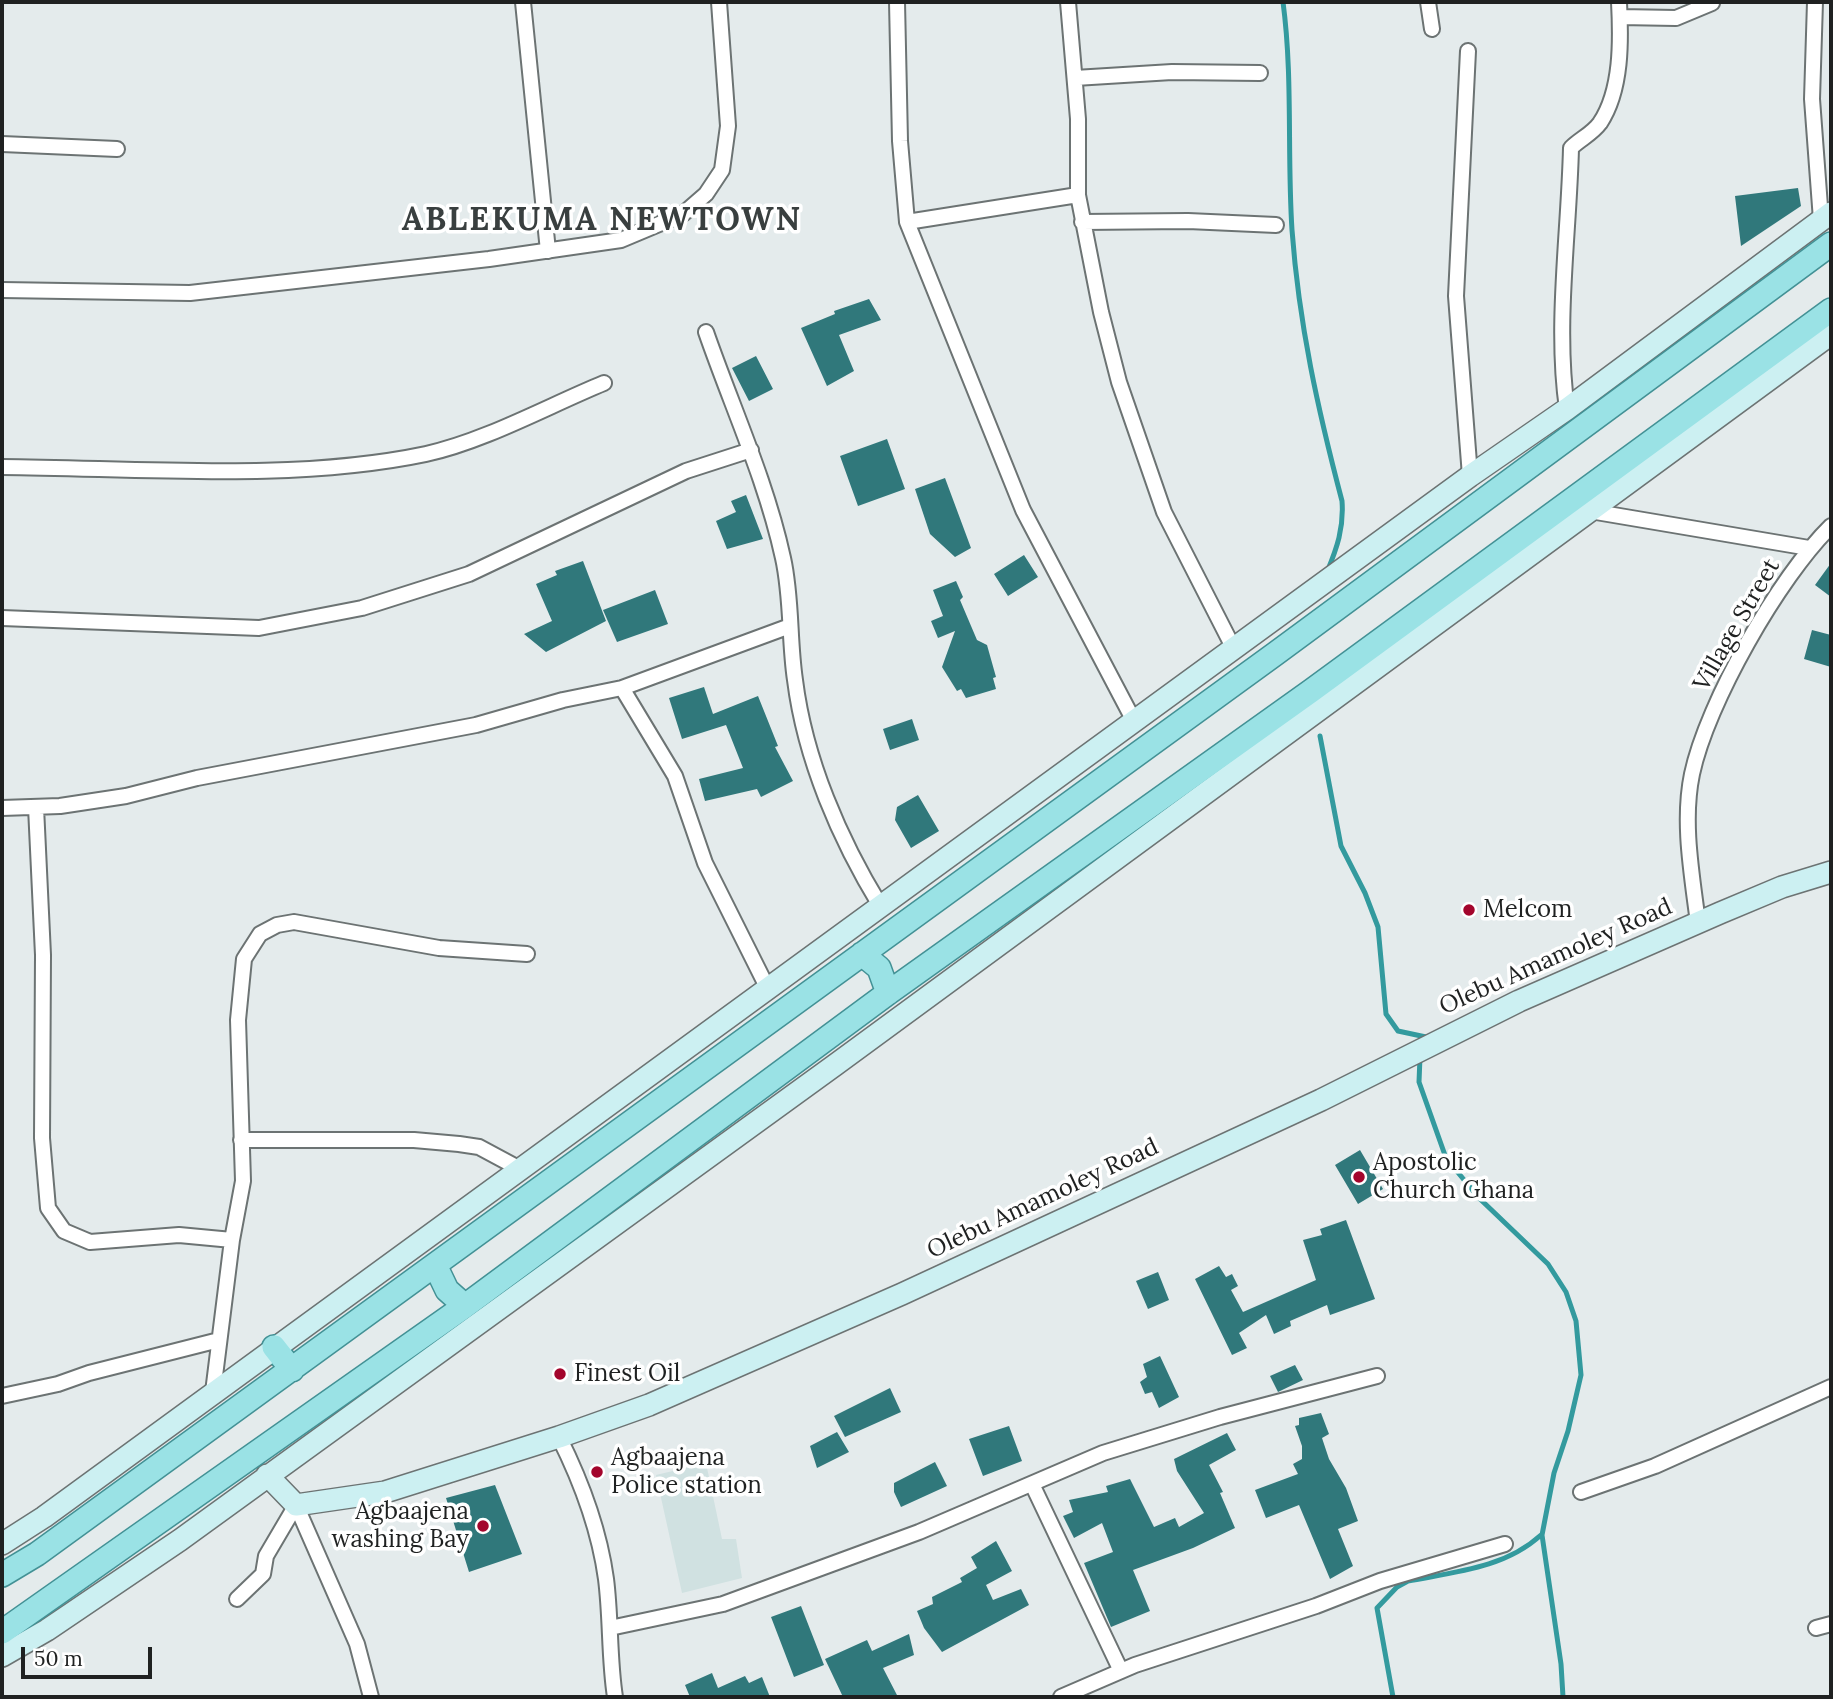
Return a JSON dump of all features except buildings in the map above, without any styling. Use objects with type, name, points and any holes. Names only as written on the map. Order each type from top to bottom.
[{"type":"main road","points":[[2,1575],[48,1546],[436,1267],[1831,244]]},
{"type":"main road","points":[[2,1632],[464,1306],[888,993],[1311,691],[1831,310]]},
{"type":"main road","points":[[862,954],[879,968],[888,993]]},
{"type":"main road","points":[[436,1267],[447,1290],[464,1306]]},
{"type":"main road","points":[[274,1347],[292,1370]]},
{"type":"street","points":[[523,2],[548,251]]},
{"type":"street","points":[[2,290],[190,293],[621,240],[682,214],[706,194],[722,170],[728,126],[719,2]]},
{"type":"street","points":[[897,2],[900,141],[907,222],[1023,510],[1133,721]]},
{"type":"street","points":[[1069,2],[1078,195],[1119,382],[1164,512],[1234,649]]},
{"type":"street","points":[[1428,2],[1433,29]]},
{"type":"street","points":[[1567,409],[1564,318],[1571,148],[1600,122],[1617,76],[1619,2]]},
{"type":"street","points":[[2,1544],[44,1517],[274,1347],[881,908],[1133,721],[1470,476],[1567,409],[1826,217],[1812,99],[1815,2]]},
{"type":"street","points":[[1620,18],[1676,18],[1712,3]]},
{"type":"street","points":[[1468,51],[1456,296],[1470,476]]},
{"type":"street","points":[[1074,78],[1172,72],[1260,73]]},
{"type":"street","points":[[2,144],[117,149]]},
{"type":"street","points":[[907,222],[1078,195]]},
{"type":"street","points":[[1082,222],[1188,221],[1276,225]]},
{"type":"street","points":[[706,332],[751,450],[783,557],[795,682],[807,738],[828,803],[859,872],[881,908]]},
{"type":"street","points":[[2,1656],[47,1630],[169,1548],[835,1065],[1831,334]]},
{"type":"street","points":[[2,467],[252,470],[346,466],[429,453],[471,439],[604,383]]},
{"type":"street","points":[[2,618],[258,628],[362,608],[469,574],[686,471],[751,450]]},
{"type":"street","points":[[1590,511],[1809,548]]},
{"type":"street","name":"Village Street","points":[[1698,923],[1689,850],[1692,776],[1708,726],[1740,657],[1809,548],[1831,526]]},
{"type":"street","points":[[2,808],[36,807],[126,796],[197,778],[475,725],[563,700],[622,688],[790,626]]},
{"type":"street","points":[[622,688],[675,776],[705,863],[768,989]]},
{"type":"street","points":[[36,807],[43,955],[42,1138],[48,1208],[64,1231],[90,1242],[179,1235],[232,1240]]},
{"type":"street","name":"Olebu Amamoley Road","points":[[296,1505],[385,1492],[559,1437],[649,1405],[901,1294],[1321,1100],[1506,1007],[1782,887],[1831,872]]},
{"type":"street","points":[[213,1392],[232,1240],[243,1181],[238,1020],[244,959],[260,934],[277,925],[294,922],[439,948],[527,954]]},
{"type":"street","points":[[241,1140],[414,1140],[458,1144],[479,1147],[520,1169]]},
{"type":"street","points":[[2,1396],[58,1384],[89,1373],[219,1340]]},
{"type":"street","points":[[610,1628],[736,1600],[919,1532],[1116,1449],[1220,1417],[1377,1376]]},
{"type":"street","points":[[1581,1492],[1655,1466],[1831,1387]]},
{"type":"street","points":[[559,1437],[580,1478],[598,1535],[610,1628],[615,1697]]},
{"type":"street","points":[[267,1475],[296,1505],[357,1644],[372,1697]]},
{"type":"street","points":[[1032,1484],[1121,1671]]},
{"type":"street","points":[[237,1599],[263,1574],[266,1556],[296,1505]]},
{"type":"street","points":[[1061,1697],[1121,1671],[1380,1581],[1505,1544]]},
{"type":"street","points":[[1816,1628],[1831,1624]]},
{"type":"shaded area","points":[[706,1463],[722,1539],[736,1539],[742,1578],[682,1593],[656,1475]]},
{"type":"waterway","points":[[1283,2],[1288,59],[1292,230],[1299,300],[1325,434],[1342,501],[1339,538],[1327,572]]},
{"type":"waterway","points":[[1320,736],[1341,846],[1365,893],[1378,927],[1386,1014],[1398,1031],[1426,1037],[1425,1041]]},
{"type":"waterway","points":[[1420,1057],[1419,1082],[1446,1158],[1479,1198],[1548,1264],[1566,1292],[1576,1321],[1581,1375],[1568,1431],[1554,1473],[1542,1535],[1561,1664],[1563,1697]]},
{"type":"waterway","points":[[1393,1697],[1377,1608],[1397,1587],[1408,1581],[1495,1562],[1512,1555],[1541,1535]]},
{"type":"place","name":"Melcom","points":[[1469,910]]},
{"type":"place","name":"Apostolic Church Ghana","points":[[1359,1177]]},
{"type":"place","name":"Finest Oil","points":[[560,1374]]},
{"type":"place","name":"Agbaajena Police station","points":[[597,1472]]},
{"type":"place","name":"Agbaajena washing Bay","points":[[483,1526]]},
{"type":"district","name":"ABLEKUMA NEWTOWN","points":[[602,221]]}]
